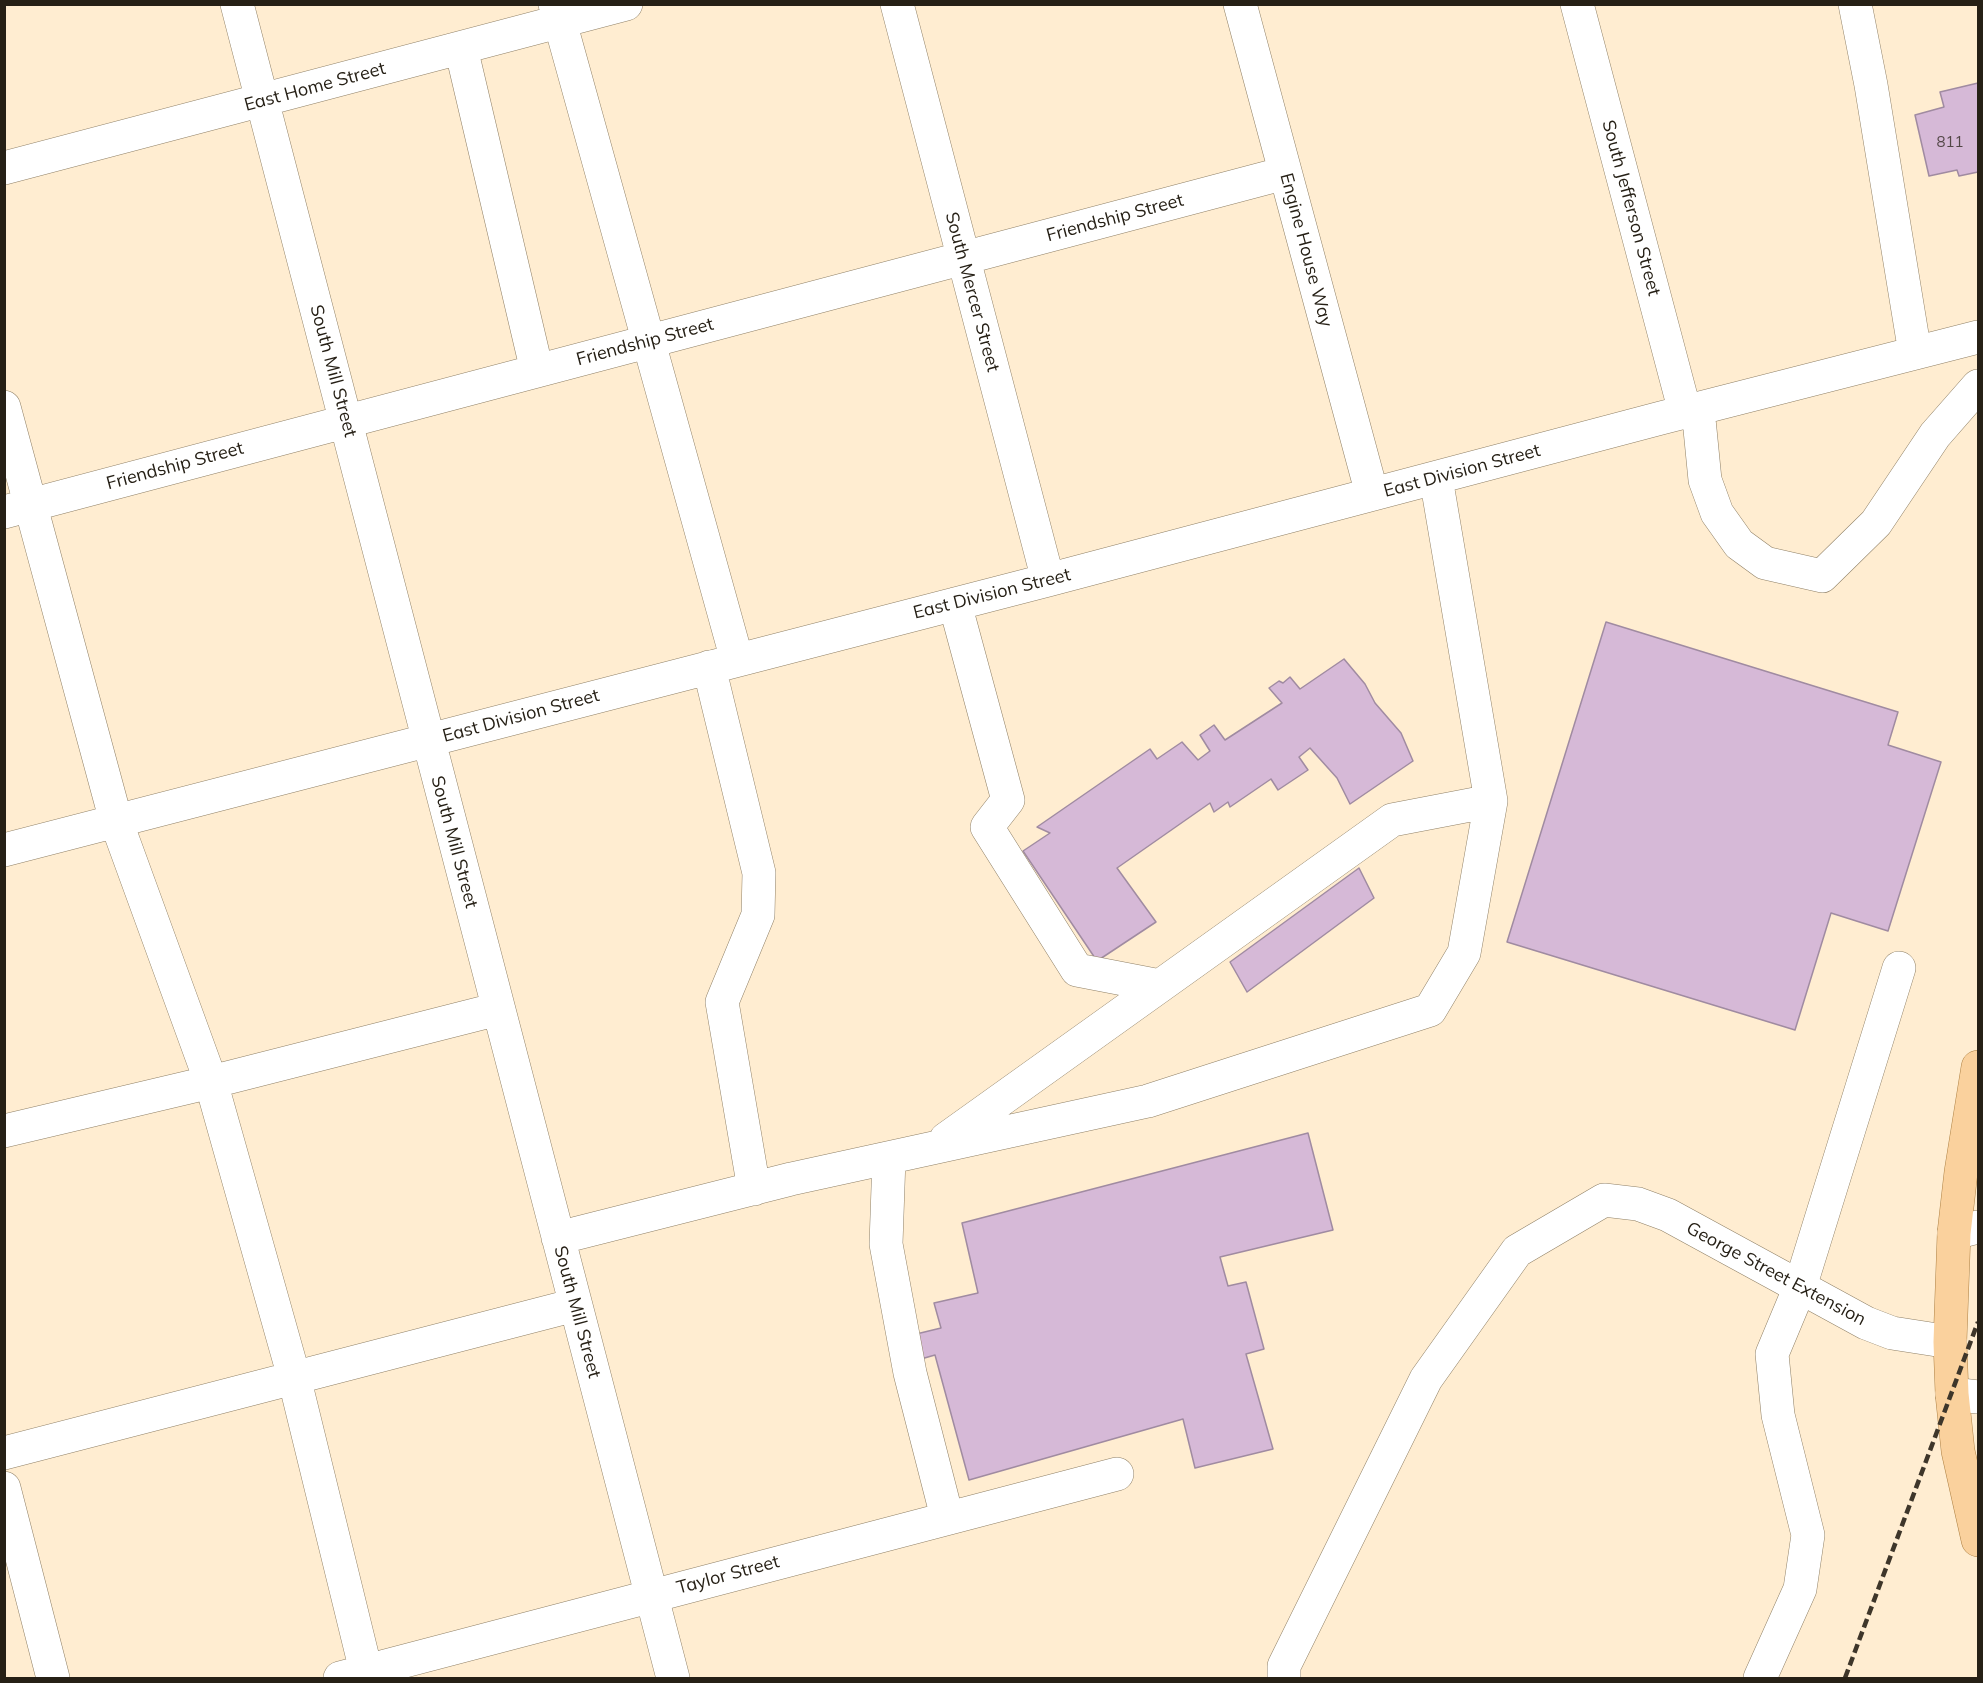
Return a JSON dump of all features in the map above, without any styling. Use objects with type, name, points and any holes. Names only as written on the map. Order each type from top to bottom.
[{"type":"main road","points":[[1978,1067],[1961,1172],[1966,1230],[1950,1342],[1965,1396],[1958,1451],[1978,1540]]},
{"type":"street","name":"South Mill Street","points":[[237,4],[672,1678]]},
{"type":"street","name":"East Home Street","points":[[4,168],[461,48],[557,13],[626,4]]},
{"type":"street","name":"South Mercer Street","points":[[897,4],[1048,580]]},
{"type":"street","name":"Engine House Way","points":[[1240,4],[1372,494]]},
{"type":"street","name":"South Jefferson Street","points":[[1577,4],[1692,410],[1705,480],[1717,513],[1739,544],[1765,564],[1822,576],[1876,523],[1935,435],[1978,386]]},
{"type":"street","points":[[1855,4],[1871,85],[1916,353]]},
{"type":"street","points":[[557,13],[649,341],[723,664],[759,873],[758,915],[722,1002],[754,1189]]},
{"type":"street","points":[[461,48],[537,371]]},
{"type":"street","name":"Friendship Street","points":[[17,509],[1285,173]]},
{"type":"street","name":"East Division Street","points":[[4,850],[1978,337]]},
{"type":"street","points":[[4,406],[17,509],[116,821],[211,1082],[294,1377],[353,1675]]},
{"type":"street","points":[[558,1238],[754,1189],[1148,1101],[1430,1010],[1464,953],[1491,801],[1436,478]]},
{"type":"street","points":[[955,603],[1008,801],[987,827],[1077,970],[1160,986]]},
{"type":"street","points":[[934,1148],[1392,820],[1491,801]]},
{"type":"street","points":[[1760,1678],[1800,1589],[1808,1535],[1778,1415],[1772,1354],[1800,1287],[1899,968]]},
{"type":"street","points":[[4,1131],[211,1082],[498,1009]]},
{"type":"street","points":[[889,1158],[886,1244],[910,1373],[947,1518]]},
{"type":"street","name":"George Street Extension","points":[[1284,1678],[1284,1666],[1426,1379],[1517,1251],[1604,1200],[1638,1204],[1668,1215],[1866,1323],[1892,1333],[1950,1342]]},
{"type":"street","points":[[4,1454],[575,1305]]},
{"type":"street","name":"Taylor Street","points":[[353,1675],[1117,1474]]},
{"type":"street","points":[[4,1488],[54,1678]]},
{"type":"building","points":[[1978,83],[1978,172],[1959,176],[1957,170],[1929,176],[1915,115],[1944,107],[1940,92]]},
{"type":"building","points":[[1606,622],[1898,712],[1888,745],[1941,762],[1888,931],[1831,913],[1795,1030],[1507,942]]},
{"type":"building","points":[[1344,659],[1365,684],[1375,703],[1401,733],[1413,761],[1350,804],[1337,778],[1310,748],[1299,757],[1308,770],[1278,790],[1271,779],[1230,807],[1228,802],[1214,812],[1210,803],[1117,868],[1156,922],[1097,961],[1023,851],[1050,833],[1037,827],[1150,749],[1157,759],[1182,742],[1198,760],[1210,751],[1200,735],[1214,725],[1225,740],[1282,703],[1269,688],[1279,681],[1283,683],[1290,677],[1300,689]]},
{"type":"building","points":[[1359,868],[1374,898],[1247,992],[1230,962]]},
{"type":"building","points":[[1308,1133],[1333,1230],[1220,1257],[1228,1286],[1246,1282],[1264,1349],[1246,1354],[1273,1449],[1195,1468],[1183,1419],[969,1480],[935,1355],[914,1361],[908,1336],[941,1328],[934,1303],[978,1293],[962,1223]]},
{"type":"railway","points":[[1845,1678],[1978,1322]]}]
